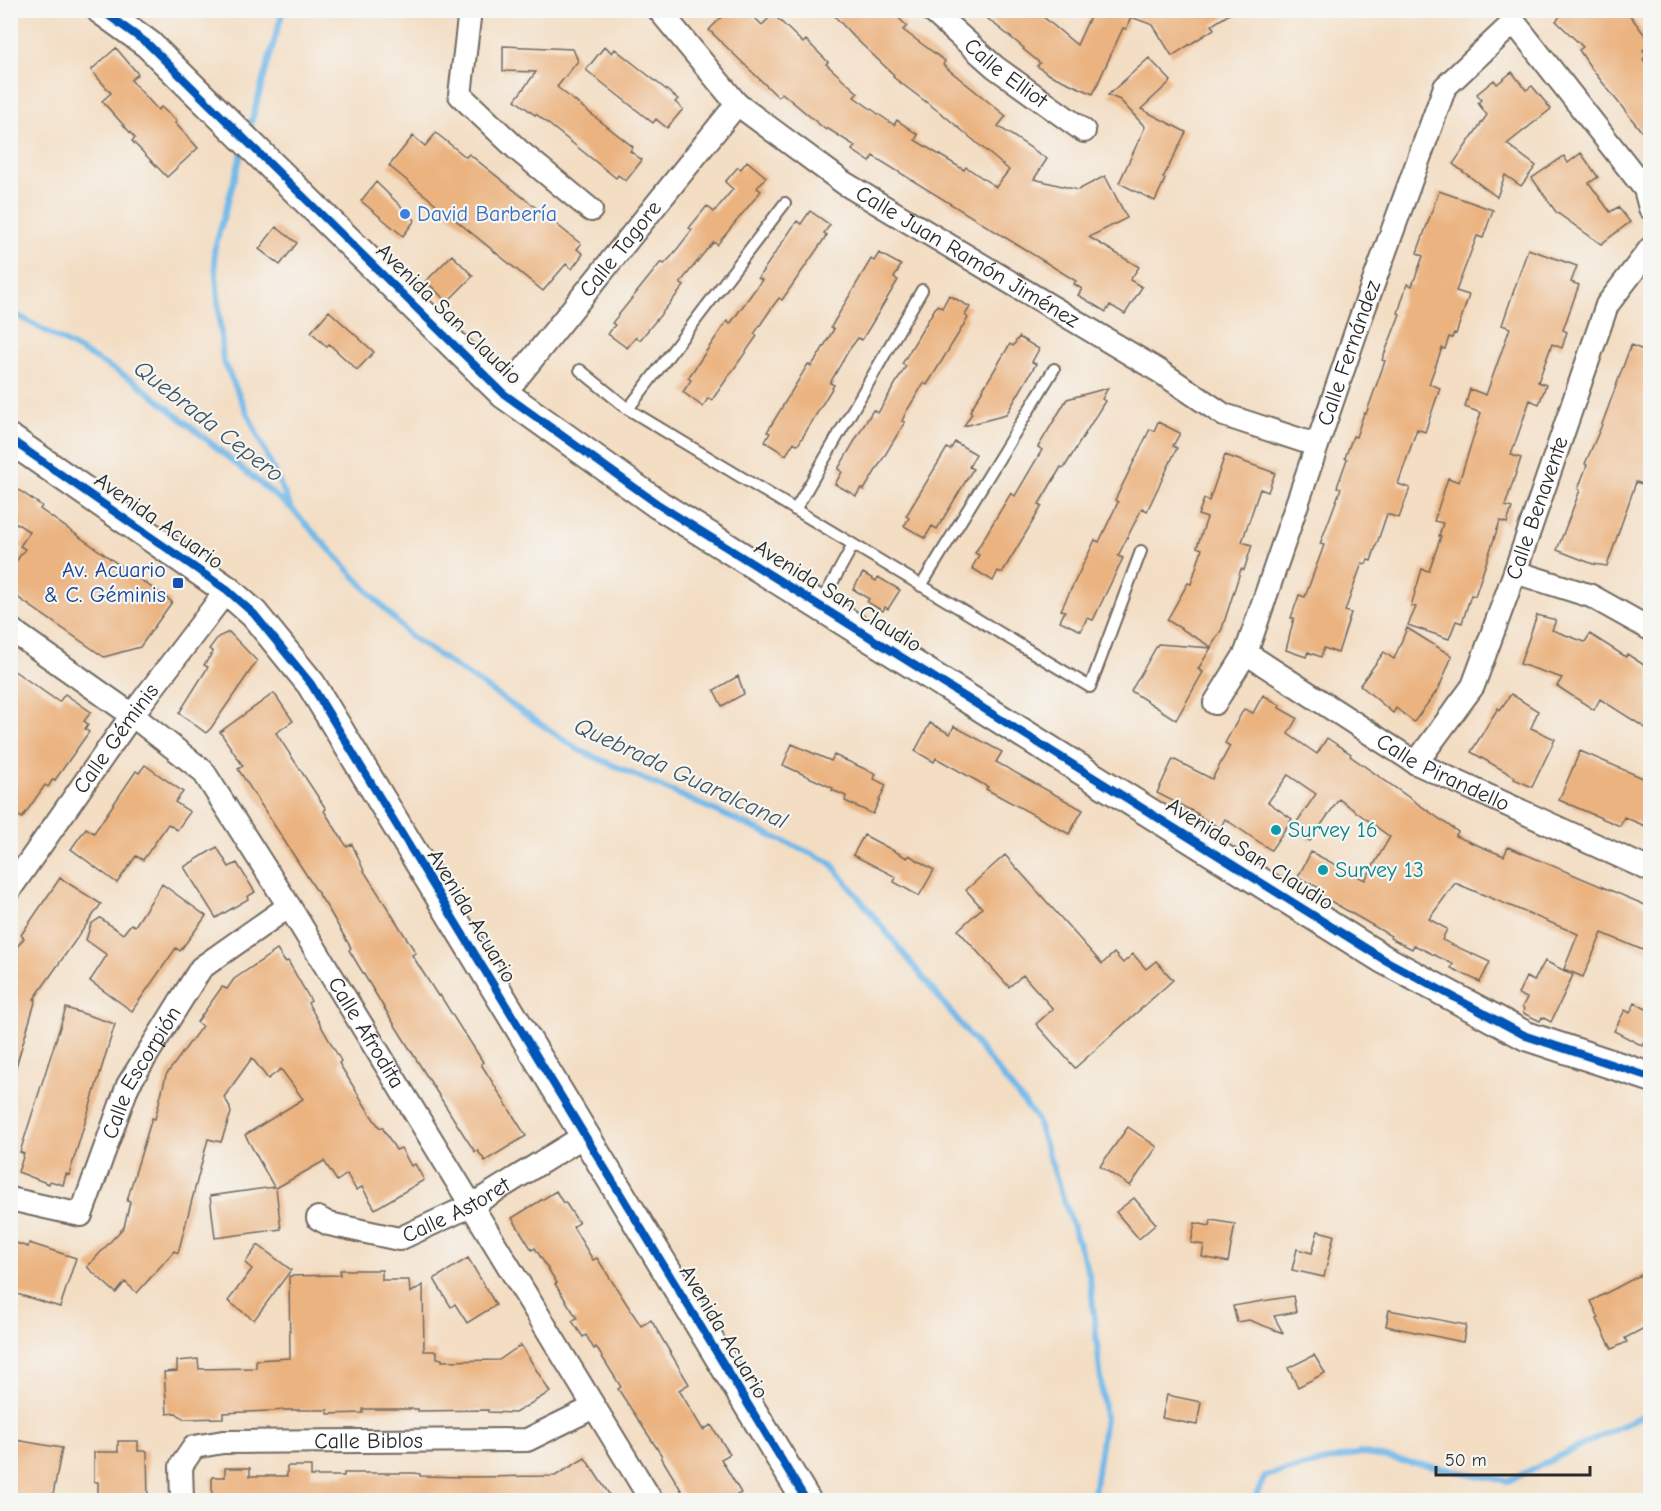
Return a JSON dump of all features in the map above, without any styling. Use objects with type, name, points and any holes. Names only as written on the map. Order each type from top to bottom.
[{"type":"street","name":"Avenida San Claudio","points":[[101,10],[148,44],[504,394],[659,505],[1383,959],[1526,1036],[1650,1077]]},
{"type":"street","points":[[470,10],[460,95],[518,150],[591,210]]},
{"type":"street","name":"Calle Juan Ramón Jiménez","points":[[660,10],[737,104],[844,183],[1159,371],[1224,415],[1316,445]]},
{"type":"street","name":"Calle Elliot","points":[[932,10],[995,67],[1084,131]]},
{"type":"street","name":"Calle Fernández","points":[[1215,703],[1246,653],[1360,317],[1445,87],[1514,22],[1645,189],[1650,208]]},
{"type":"street","name":"Calle Tagore","points":[[504,394],[737,104]]},
{"type":"street","name":"Calle Benavente","points":[[1416,763],[1473,686],[1515,572],[1606,305],[1650,249]]},
{"type":"street","name":"Avenida Acuario","points":[[10,439],[227,590],[254,614],[311,684],[806,1500]]},
{"type":"street","points":[[1515,572],[1591,596],[1650,629]]},
{"type":"street","name":"Calle Géminis","points":[[10,888],[132,715],[227,590]]},
{"type":"street","name":"Calle Afrodita","points":[[10,629],[132,715],[203,771],[289,906],[651,1500]]},
{"type":"street","name":"Calle Pirandello","points":[[1246,653],[1416,763],[1650,870]]},
{"type":"street","name":"Calle Escorpión","points":[[10,1199],[81,1215],[128,1085],[201,968],[289,906]]},
{"type":"street","name":"Calle Astoret","points":[[318,1218],[329,1224],[399,1239],[472,1205],[584,1136]]},
{"type":"street","name":"Calle Biblos","points":[[182,1500],[182,1467],[194,1447],[223,1442],[527,1440],[594,1407]]},
{"type":"lane","points":[[628,409],[785,203]]},
{"type":"lane","points":[[795,510],[922,290]]},
{"type":"lane","points":[[921,586],[1054,369]]},
{"type":"lane","points":[[580,370],[628,409],[1090,687],[1141,551]]},
{"type":"lane","points":[[819,606],[853,545]]},
{"type":"building","points":[[728,10],[747,10],[762,25],[773,14],[803,43],[806,40],[828,62],[826,64],[858,93],[854,97],[894,125],[897,120],[918,135],[915,140],[964,170],[966,167],[996,187],[1009,170],[946,117],[893,77],[894,75],[829,10],[890,10],[907,26],[903,30],[945,61],[943,65],[1006,116],[998,126],[1047,159],[1034,179],[1078,190],[1105,176],[1127,218],[1089,237],[1139,267],[1130,280],[1142,287],[1125,314],[1110,305],[1106,312],[1078,295],[1082,289],[1074,284],[1076,281],[873,156],[870,162],[852,150],[855,146],[827,128],[826,130],[782,93],[778,97],[709,30]]},
{"type":"building","points":[[977,10],[1035,10],[1077,45],[1093,10],[1236,10],[1212,25],[1214,29],[1172,56],[1153,25],[1131,17],[1126,29],[1123,28],[1093,94],[1048,74],[1037,66],[1040,63],[1024,48]]},
{"type":"building","points":[[1566,10],[1626,10],[1650,42],[1643,50],[1647,55],[1643,59],[1650,69],[1650,142],[1591,68],[1579,50],[1583,47],[1556,21]]},
{"type":"building","points":[[503,46],[573,49],[578,61],[557,87],[633,147],[630,151],[642,160],[626,181],[618,175],[616,178],[515,100],[536,72],[503,71]]},
{"type":"building","points":[[605,46],[612,53],[615,49],[678,99],[675,102],[683,109],[667,128],[656,119],[653,123],[586,70]]},
{"type":"building","points":[[116,48],[138,74],[131,80],[158,110],[161,107],[177,121],[175,123],[198,148],[167,177],[132,141],[135,138],[102,101],[111,93],[91,70]]},
{"type":"building","points":[[1149,58],[1171,81],[1141,109],[1186,132],[1163,178],[1165,179],[1155,201],[1119,183],[1145,127],[1120,100],[1108,95]]},
{"type":"building","points":[[1512,72],[1526,90],[1532,86],[1551,109],[1507,144],[1536,166],[1521,186],[1505,175],[1497,197],[1453,164],[1487,115],[1478,103],[1481,100],[1477,94],[1494,80],[1497,84]]},
{"type":"building","points":[[436,133],[466,157],[469,154],[581,244],[577,249],[583,254],[572,269],[566,264],[543,291],[389,166],[413,136],[425,146]]},
{"type":"building","points":[[1581,153],[1598,177],[1589,183],[1610,212],[1618,207],[1630,222],[1601,244],[1556,212],[1532,178],[1564,156],[1568,163]]},
{"type":"building","points":[[747,161],[766,177],[757,188],[761,191],[717,245],[714,242],[704,253],[680,283],[684,286],[640,340],[636,337],[627,348],[608,334],[615,325],[612,323],[661,262],[664,264],[671,257],[692,230],[689,228],[707,206],[714,212],[733,189],[725,182],[738,167],[741,169]]},
{"type":"building","points":[[376,182],[415,220],[403,236],[361,201]]},
{"type":"building","points":[[1439,191],[1493,210],[1483,238],[1477,236],[1456,291],[1469,295],[1456,334],[1454,333],[1452,338],[1449,337],[1445,349],[1442,348],[1429,384],[1440,388],[1425,432],[1417,429],[1398,484],[1410,488],[1399,518],[1387,514],[1371,561],[1368,560],[1366,564],[1362,563],[1345,611],[1351,613],[1338,653],[1324,648],[1321,657],[1308,652],[1306,657],[1286,650],[1294,618],[1291,618],[1299,595],[1305,597],[1324,545],[1320,544],[1341,488],[1337,487],[1347,459],[1345,458],[1353,436],[1356,437],[1364,413],[1366,414],[1385,361],[1382,360],[1400,314],[1398,313],[1407,284],[1412,286],[1423,256],[1417,253]]},
{"type":"building","points":[[810,211],[830,225],[824,233],[827,235],[782,300],[779,298],[773,306],[754,334],[757,336],[712,400],[708,398],[703,407],[683,392],[691,380],[688,378],[727,321],[730,324],[762,280],[758,278],[797,221],[801,224]]},
{"type":"building","points":[[276,227],[297,243],[280,265],[259,249]]},
{"type":"building","points":[[1528,249],[1577,266],[1571,282],[1579,285],[1563,330],[1567,332],[1562,348],[1552,344],[1538,382],[1546,385],[1539,404],[1530,400],[1511,455],[1521,458],[1505,506],[1512,508],[1507,523],[1500,521],[1475,596],[1471,595],[1462,623],[1456,621],[1449,639],[1408,625],[1416,607],[1411,606],[1422,569],[1429,571],[1441,536],[1439,536],[1443,523],[1434,521],[1448,478],[1459,482],[1481,413],[1465,407],[1470,389],[1486,395],[1510,328],[1502,325]]},
{"type":"building","points":[[879,253],[901,265],[894,278],[898,280],[862,340],[858,338],[849,350],[830,383],[834,385],[798,445],[794,442],[786,455],[765,442],[770,433],[767,432],[808,364],[811,366],[817,358],[834,329],[831,327],[871,259],[874,261]]},
{"type":"building","points":[[452,255],[473,276],[447,302],[426,281]]},
{"type":"building","points":[[949,295],[970,307],[965,315],[968,318],[927,385],[924,383],[906,412],[902,421],[905,422],[864,490],[861,488],[856,496],[835,484],[842,472],[838,469],[873,410],[878,413],[906,366],[902,364],[937,305],[942,308]]},
{"type":"building","points":[[329,311],[374,352],[357,370],[329,344],[327,347],[311,332]]},
{"type":"building","points":[[1019,337],[1039,349],[1032,362],[1036,364],[1006,415],[964,426],[972,413],[970,411],[1010,344],[1013,346]]},
{"type":"building","points":[[1631,345],[1650,353],[1650,470],[1646,485],[1636,482],[1607,566],[1593,564],[1557,550],[1580,490],[1578,489],[1587,465],[1585,464]]},
{"type":"building","points":[[1108,388],[1102,399],[1105,401],[1064,468],[1061,467],[1039,504],[1042,506],[1002,573],[998,571],[993,581],[972,568],[979,555],[975,553],[1011,493],[1015,496],[1042,450],[1038,447],[1067,399]]},
{"type":"building","points":[[1158,422],[1180,433],[1173,446],[1177,448],[1147,511],[1142,508],[1118,556],[1123,558],[1093,620],[1087,618],[1081,631],[1060,621],[1065,611],[1061,610],[1095,540],[1099,542],[1118,502],[1115,500],[1150,429],[1154,431]]},
{"type":"building","points":[[955,442],[976,454],[969,467],[973,469],[937,529],[932,526],[925,538],[904,526],[909,518],[906,516],[947,448],[950,450]]},
{"type":"building","points":[[1225,455],[1275,473],[1268,492],[1260,489],[1242,542],[1252,545],[1244,570],[1241,569],[1222,629],[1211,647],[1167,620],[1188,583],[1191,584],[1202,549],[1197,547],[1207,518],[1198,515],[1204,499],[1209,501]]},
{"type":"building","points":[[10,484],[42,506],[40,509],[172,602],[140,647],[104,657],[10,592],[10,570],[25,549],[20,546],[30,532],[10,519]]},
{"type":"building","points":[[863,573],[876,581],[878,577],[900,590],[888,609],[885,607],[883,611],[867,602],[869,599],[853,589]]},
{"type":"building","points":[[1537,615],[1556,620],[1552,630],[1585,642],[1590,634],[1650,669],[1650,731],[1600,699],[1594,710],[1557,686],[1562,678],[1520,664]]},
{"type":"building","points":[[1407,628],[1452,656],[1439,688],[1414,722],[1396,708],[1393,713],[1360,685],[1384,652],[1394,659]]},
{"type":"building","points":[[229,632],[257,661],[206,733],[179,713],[208,667],[204,665],[213,652],[209,649],[218,637]]},
{"type":"building","points":[[1158,644],[1211,648],[1198,669],[1203,672],[1176,720],[1131,691]]},
{"type":"building","points":[[10,668],[59,702],[65,694],[91,712],[84,721],[88,724],[85,729],[89,732],[55,780],[53,779],[48,787],[45,785],[22,818],[10,810]]},
{"type":"building","points":[[738,676],[744,694],[722,706],[714,690]]},
{"type":"building","points":[[274,693],[293,721],[276,733],[326,809],[324,811],[347,847],[352,844],[364,871],[416,953],[412,955],[483,1062],[481,1064],[526,1136],[485,1161],[478,1151],[475,1152],[391,1019],[349,950],[351,948],[329,910],[238,769],[243,766],[220,732]]},
{"type":"building","points":[[1511,694],[1538,711],[1531,728],[1555,739],[1532,787],[1514,779],[1515,777],[1471,752],[1498,708],[1500,710]]},
{"type":"building","points":[[1263,695],[1280,705],[1279,708],[1297,718],[1288,734],[1317,754],[1327,738],[1458,832],[1455,836],[1504,856],[1508,847],[1650,907],[1650,953],[1602,933],[1583,977],[1564,969],[1578,934],[1455,883],[1429,919],[1447,929],[1442,940],[1490,962],[1480,982],[1451,968],[1453,964],[1414,945],[1412,949],[1390,938],[1391,936],[1320,895],[1323,890],[1298,877],[1311,852],[1365,880],[1390,837],[1339,799],[1310,841],[1292,829],[1316,794],[1288,775],[1268,802],[1292,819],[1271,850],[1225,819],[1220,828],[1157,793],[1173,759],[1212,779],[1230,746],[1225,743],[1244,709],[1253,713]]},
{"type":"building","points":[[930,723],[950,734],[954,726],[1002,752],[996,762],[1083,810],[1069,834],[986,789],[988,787],[936,758],[934,762],[915,751]]},
{"type":"building","points":[[792,744],[831,761],[834,755],[876,774],[874,779],[886,785],[873,814],[845,801],[846,796],[832,790],[833,788],[783,765]]},
{"type":"building","points":[[1580,751],[1650,781],[1645,800],[1650,803],[1650,828],[1624,817],[1620,826],[1559,800]]},
{"type":"building","points":[[145,765],[183,792],[175,802],[190,812],[177,830],[168,824],[143,860],[136,856],[117,883],[71,849],[86,828],[94,833],[136,771],[139,773]]},
{"type":"building","points":[[864,835],[907,858],[909,855],[934,870],[919,896],[894,882],[896,877],[853,855]]},
{"type":"building","points":[[217,847],[229,867],[237,863],[255,892],[247,897],[248,899],[216,918],[184,867]]},
{"type":"building","points":[[1005,855],[1102,964],[1114,953],[1123,963],[1133,954],[1146,969],[1156,961],[1173,980],[1075,1068],[1036,1024],[1053,1009],[1023,975],[1009,987],[958,930],[982,908],[966,890]]},
{"type":"building","points":[[60,878],[101,904],[34,999],[36,999],[15,1070],[10,1069],[10,956],[24,938],[21,935]]},
{"type":"building","points":[[162,884],[206,916],[180,951],[176,948],[132,1011],[90,981],[107,955],[86,940],[91,924],[100,918],[123,934],[131,924],[135,926]]},
{"type":"building","points":[[277,950],[285,962],[288,961],[311,1001],[308,1003],[341,1061],[339,1063],[370,1114],[380,1128],[382,1127],[396,1150],[401,1148],[411,1166],[415,1164],[424,1180],[375,1209],[362,1187],[356,1190],[347,1174],[337,1181],[324,1161],[276,1188],[281,1229],[215,1238],[210,1196],[274,1187],[245,1135],[303,1099],[281,1069],[268,1079],[252,1058],[224,1097],[231,1113],[221,1142],[208,1139],[178,1253],[174,1251],[137,1293],[125,1282],[116,1293],[87,1267],[124,1227],[130,1202],[127,1201],[152,1118],[155,1119],[166,1075],[202,1026],[197,1022],[222,987],[227,989],[234,979]]},
{"type":"building","points":[[1545,961],[1573,975],[1551,1022],[1542,1017],[1540,1021],[1523,1013],[1522,1007],[1527,998],[1518,994],[1526,977],[1534,981]]},
{"type":"building","points":[[1635,1003],[1650,1011],[1650,1031],[1643,1046],[1614,1031],[1625,1010],[1630,1013]]},
{"type":"building","points":[[66,1008],[115,1024],[69,1175],[66,1174],[63,1185],[50,1181],[49,1184],[18,1172],[24,1154],[20,1152]]},
{"type":"building","points":[[1128,1127],[1157,1147],[1130,1186],[1100,1166]]},
{"type":"building","points":[[556,1191],[579,1223],[573,1227],[593,1260],[597,1258],[641,1326],[651,1320],[689,1384],[679,1390],[703,1430],[711,1425],[730,1454],[721,1459],[741,1493],[728,1500],[687,1500],[662,1456],[618,1389],[621,1387],[596,1347],[594,1349],[586,1335],[583,1337],[572,1321],[577,1318],[555,1284],[557,1283],[535,1248],[532,1250],[512,1218]]},
{"type":"building","points":[[1134,1198],[1156,1224],[1139,1239],[1116,1212]]},
{"type":"building","points":[[1211,1220],[1235,1224],[1228,1262],[1202,1257],[1204,1245],[1191,1243],[1195,1223],[1210,1226]]},
{"type":"building","points":[[1318,1231],[1334,1235],[1324,1277],[1292,1270],[1297,1249],[1312,1253]]},
{"type":"building","points":[[10,1241],[28,1247],[29,1243],[76,1258],[60,1307],[10,1292]]},
{"type":"building","points":[[258,1245],[291,1270],[254,1320],[228,1301],[252,1269],[245,1263]]},
{"type":"building","points":[[468,1258],[496,1305],[467,1323],[455,1304],[451,1307],[434,1279]]},
{"type":"building","points":[[340,1270],[382,1270],[382,1280],[409,1280],[410,1293],[423,1285],[424,1351],[437,1351],[437,1358],[442,1361],[499,1360],[521,1345],[550,1392],[515,1413],[488,1412],[488,1410],[363,1409],[363,1413],[328,1414],[328,1410],[288,1410],[223,1413],[223,1418],[184,1419],[176,1413],[167,1414],[164,1372],[177,1371],[177,1361],[198,1359],[199,1369],[256,1368],[256,1360],[290,1358],[289,1276],[340,1275]]},
{"type":"building","points":[[1650,1270],[1650,1325],[1625,1338],[1627,1342],[1612,1349],[1591,1301]]},
{"type":"building","points":[[1293,1296],[1296,1312],[1274,1316],[1283,1333],[1249,1320],[1237,1322],[1233,1306]]},
{"type":"building","points":[[1389,1310],[1466,1325],[1463,1342],[1386,1326]]},
{"type":"building","points":[[1314,1355],[1325,1373],[1298,1387],[1288,1368]]},
{"type":"building","points":[[1167,1395],[1201,1402],[1197,1425],[1162,1418]]},
{"type":"building","points":[[10,1439],[62,1448],[52,1500],[10,1500]]},
{"type":"building","points":[[118,1441],[138,1441],[138,1451],[147,1451],[148,1500],[98,1500],[98,1482],[94,1482],[94,1452],[118,1452]]},
{"type":"building","points":[[585,1458],[613,1500],[212,1500],[212,1477],[225,1477],[225,1468],[250,1468],[250,1476],[287,1476],[287,1466],[311,1466],[311,1476],[344,1476],[344,1473],[415,1473],[420,1476],[464,1477],[555,1476]]},
{"type":"waterway","name":"Quebrada Guaralcanal","points":[[249,130],[283,10]]},
{"type":"waterway","name":"Quebrada Guaralcanal","points":[[243,148],[214,251],[223,360],[291,508],[410,636],[579,750],[830,862],[1036,1118],[1090,1277],[1105,1418],[1093,1500]]},
{"type":"waterway","name":"Quebrada Cepero","points":[[10,311],[136,382],[288,506]]},
{"type":"waterway","name":"Quebrada Guaralcanal","points":[[1254,1500],[1265,1476],[1360,1453],[1508,1481],[1650,1412]]},
{"type":"cycle path","points":[[101,10],[148,44],[504,394],[659,505],[1383,959],[1526,1036],[1650,1077]]},
{"type":"cycle path","points":[[10,439],[227,590],[254,614],[311,684],[806,1500]]},
{"type":"place","name":"David Barbería","points":[[405,214]]},
{"type":"place","name":"Av. Acuario & C. Géminis","points":[[178,583]]},
{"type":"place","name":"Survey 16","points":[[1276,830]]},
{"type":"place","name":"Survey 13","points":[[1323,870]]}]
